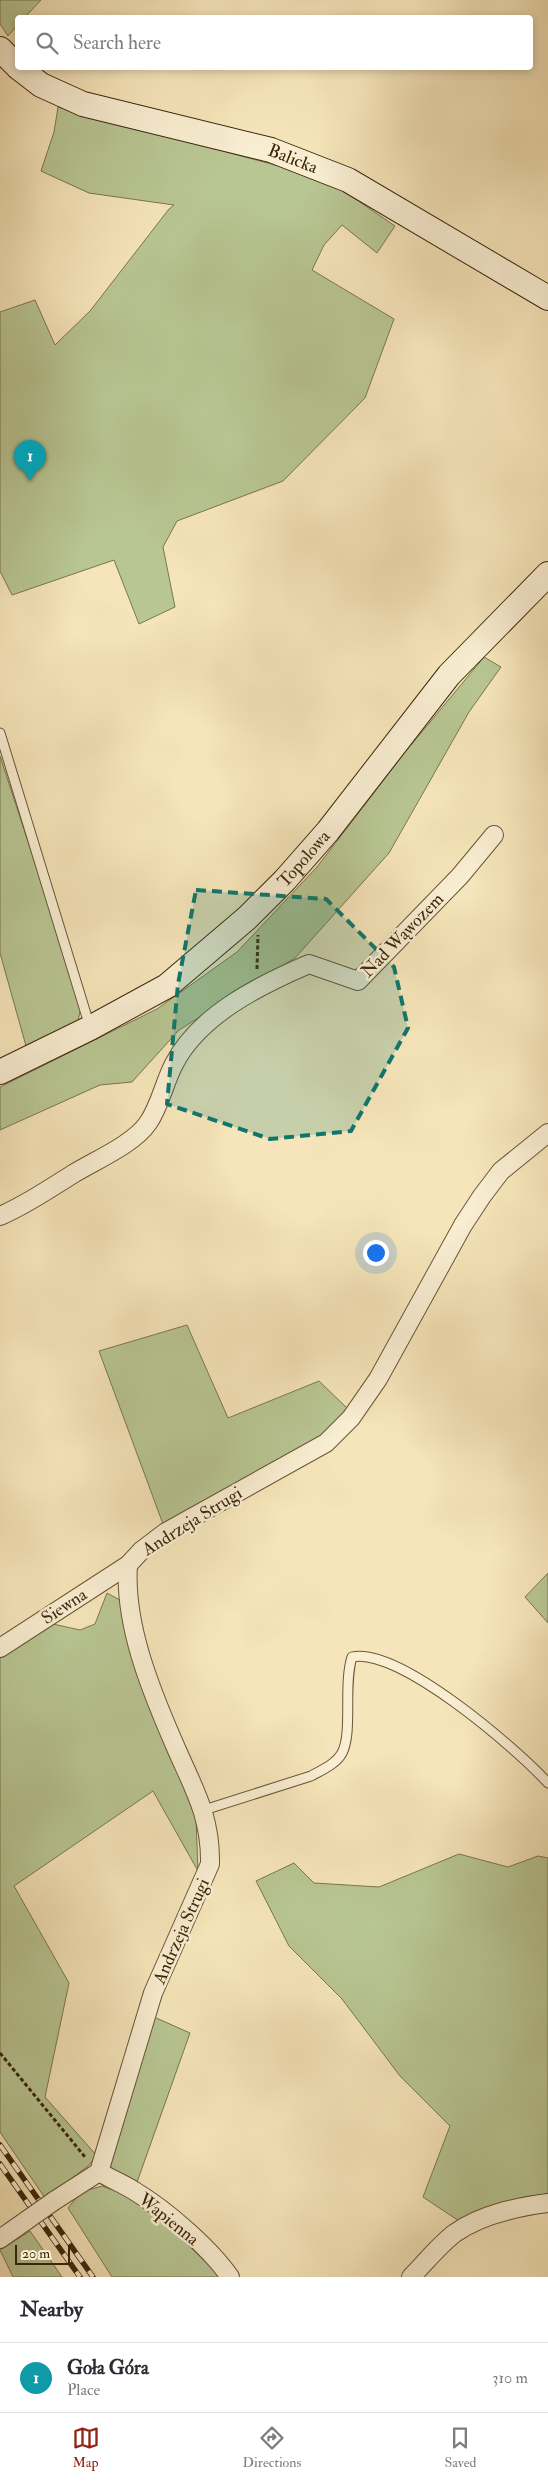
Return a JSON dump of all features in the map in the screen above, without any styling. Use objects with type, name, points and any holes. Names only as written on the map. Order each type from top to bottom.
[{"type":"street","name":"Balicka","points":[[0,49],[15,64]]},
{"type":"street","name":"Balicka","points":[[22,70],[41,85],[83,104],[271,150],[348,180],[548,298]]},
{"type":"street","name":"Topolowa","points":[[0,1072],[90,1028],[167,986],[253,912],[285,880],[328,831],[449,676],[548,574]]},
{"type":"street","name":"Nad Wąwozem","points":[[0,1216],[20,1206],[126,1142],[148,1124],[174,1064],[189,1040],[221,1013],[262,986],[309,964],[358,981],[460,876],[494,835]]},
{"type":"street","name":"Andrzeja Strugi","points":[[99,2172],[153,1993],[210,1864],[210,1848],[204,1810],[172,1740],[144,1664],[127,1587],[128,1565],[141,1551],[166,1532],[326,1443],[351,1418],[378,1379],[463,1225],[482,1196],[501,1171],[548,1133]]},
{"type":"street","name":"Siewna","points":[[0,1648],[128,1565]]},
{"type":"street","points":[[0,2239],[99,2172]]},
{"type":"street","name":"Wapienna","points":[[99,2172],[136,2192],[165,2212],[221,2264],[230,2277]]},
{"type":"street","points":[[411,2277],[455,2233],[472,2224],[521,2207],[548,2203]]},
{"type":"lane","points":[[0,733],[90,1028]]},
{"type":"lane","points":[[204,1810],[311,1776],[328,1767],[342,1753],[346,1733],[348,1671],[352,1657],[361,1655],[373,1658],[428,1684],[499,1736],[548,1783]]},
{"type":"path","points":[[257,967],[259,932]]},
{"type":"path","points":[[0,2053],[99,2172]]},
{"type":"highlighted area","points":[[196,890],[326,899],[394,967],[408,1028],[351,1131],[270,1139],[167,1104],[178,984]]},
{"type":"green space","points":[[0,0],[41,0],[27,15],[15,15],[15,28],[8,36],[0,24]]},
{"type":"green space","points":[[58,107],[301,172],[338,187],[395,226],[377,253],[342,225],[324,245],[312,270],[394,319],[365,398],[283,481],[177,521],[163,547],[175,607],[139,624],[114,560],[12,595],[0,571],[0,312],[35,300],[55,345],[90,311],[174,205],[89,193],[41,171],[54,132]]},
{"type":"green space","points":[[484,657],[501,667],[469,712],[389,853],[295,958],[179,1030],[132,1082],[100,1085],[0,1130],[0,1087],[157,1009],[237,952],[317,867],[406,751]]},
{"type":"green space","points":[[0,756],[76,989],[80,1012],[78,1021],[26,1046],[0,953]]},
{"type":"green space","points":[[187,1325],[228,1418],[319,1381],[348,1409],[316,1441],[163,1524],[99,1351]]},
{"type":"green space","points":[[548,1573],[548,1623],[525,1597]]},
{"type":"green space","points":[[107,1593],[120,1600],[131,1653],[196,1819],[198,1871],[153,1791],[14,1886],[69,1983],[45,2097],[97,2156],[87,2167],[45,2198],[0,2132],[0,1658],[53,1624],[80,1630],[95,1624]]},
{"type":"green space","points":[[459,1854],[508,1867],[538,1856],[548,1858],[548,2199],[462,2223],[423,2197],[450,2126],[400,2076],[342,1999],[289,1946],[256,1881],[294,1863],[314,1883],[379,1887]]},
{"type":"green space","points":[[154,2017],[190,2033],[136,2185],[112,2172],[109,2161]]},
{"type":"green space","points":[[102,2186],[126,2195],[157,2215],[221,2277],[112,2277],[68,2208],[81,2192]]},
{"type":"green space","points":[[30,2231],[62,2277],[13,2277],[0,2250]]},
{"type":"railway","points":[[0,2145],[93,2277]]},
{"type":"railway","points":[[0,2164],[80,2277]]},
{"type":"place","name":"Goła Góra","points":[[30,481]]}]
